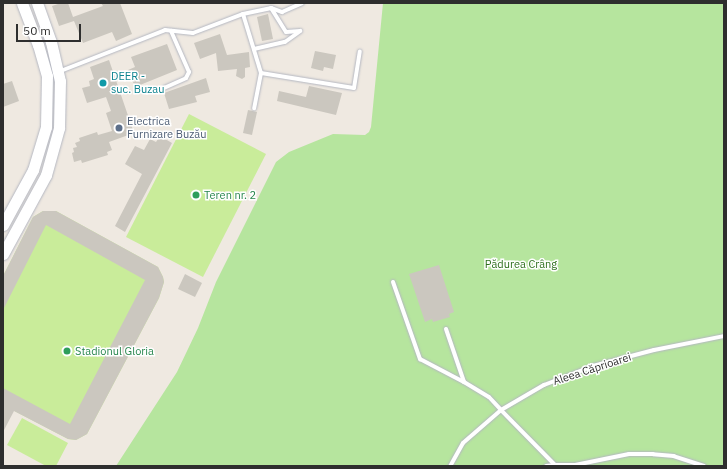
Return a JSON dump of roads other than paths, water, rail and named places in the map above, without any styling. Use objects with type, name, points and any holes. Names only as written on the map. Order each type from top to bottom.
[{"type":"main road","points":[[3,225],[33,170],[41,148],[46,127],[46,76],[38,45],[22,3]]},
{"type":"main road","points":[[3,254],[46,174],[51,160],[60,114],[58,72],[51,42],[37,3]]},
{"type":"lane","points":[[277,19],[282,12],[302,3]]},
{"type":"lane","points":[[46,76],[165,30],[192,33],[243,14],[271,8],[282,12]]},
{"type":"lane","points":[[271,8],[286,32],[285,42]]},
{"type":"lane","points":[[243,14],[261,73],[254,108]]},
{"type":"lane","points":[[164,88],[186,78],[189,72],[170,31]]},
{"type":"lane","points":[[254,50],[285,42],[300,31],[286,32]]},
{"type":"lane","points":[[261,73],[354,88],[360,50]]},
{"type":"lane","points":[[393,282],[420,359],[489,397],[555,465]]},
{"type":"lane","points":[[446,329],[464,382]]},
{"type":"lane","name":"Aleea Căprioarei","points":[[450,466],[463,443],[501,410],[544,385],[593,366],[654,350],[724,336]]},
{"type":"lane","points":[[546,466],[575,465],[629,454],[674,456],[704,466]]},
{"type":"place","name":"DEER - suc. Buzau","points":[[103,83]]},
{"type":"place","name":"Electrica Furnizare Buzău","points":[[119,128]]},
{"type":"place","name":"Teren nr. 2","points":[[196,195]]},
{"type":"place","name":"Stadionul Gloria","points":[[67,351]]},
{"type":"park label","name":"Pădurea Crâng","points":[[521,264]]}]
